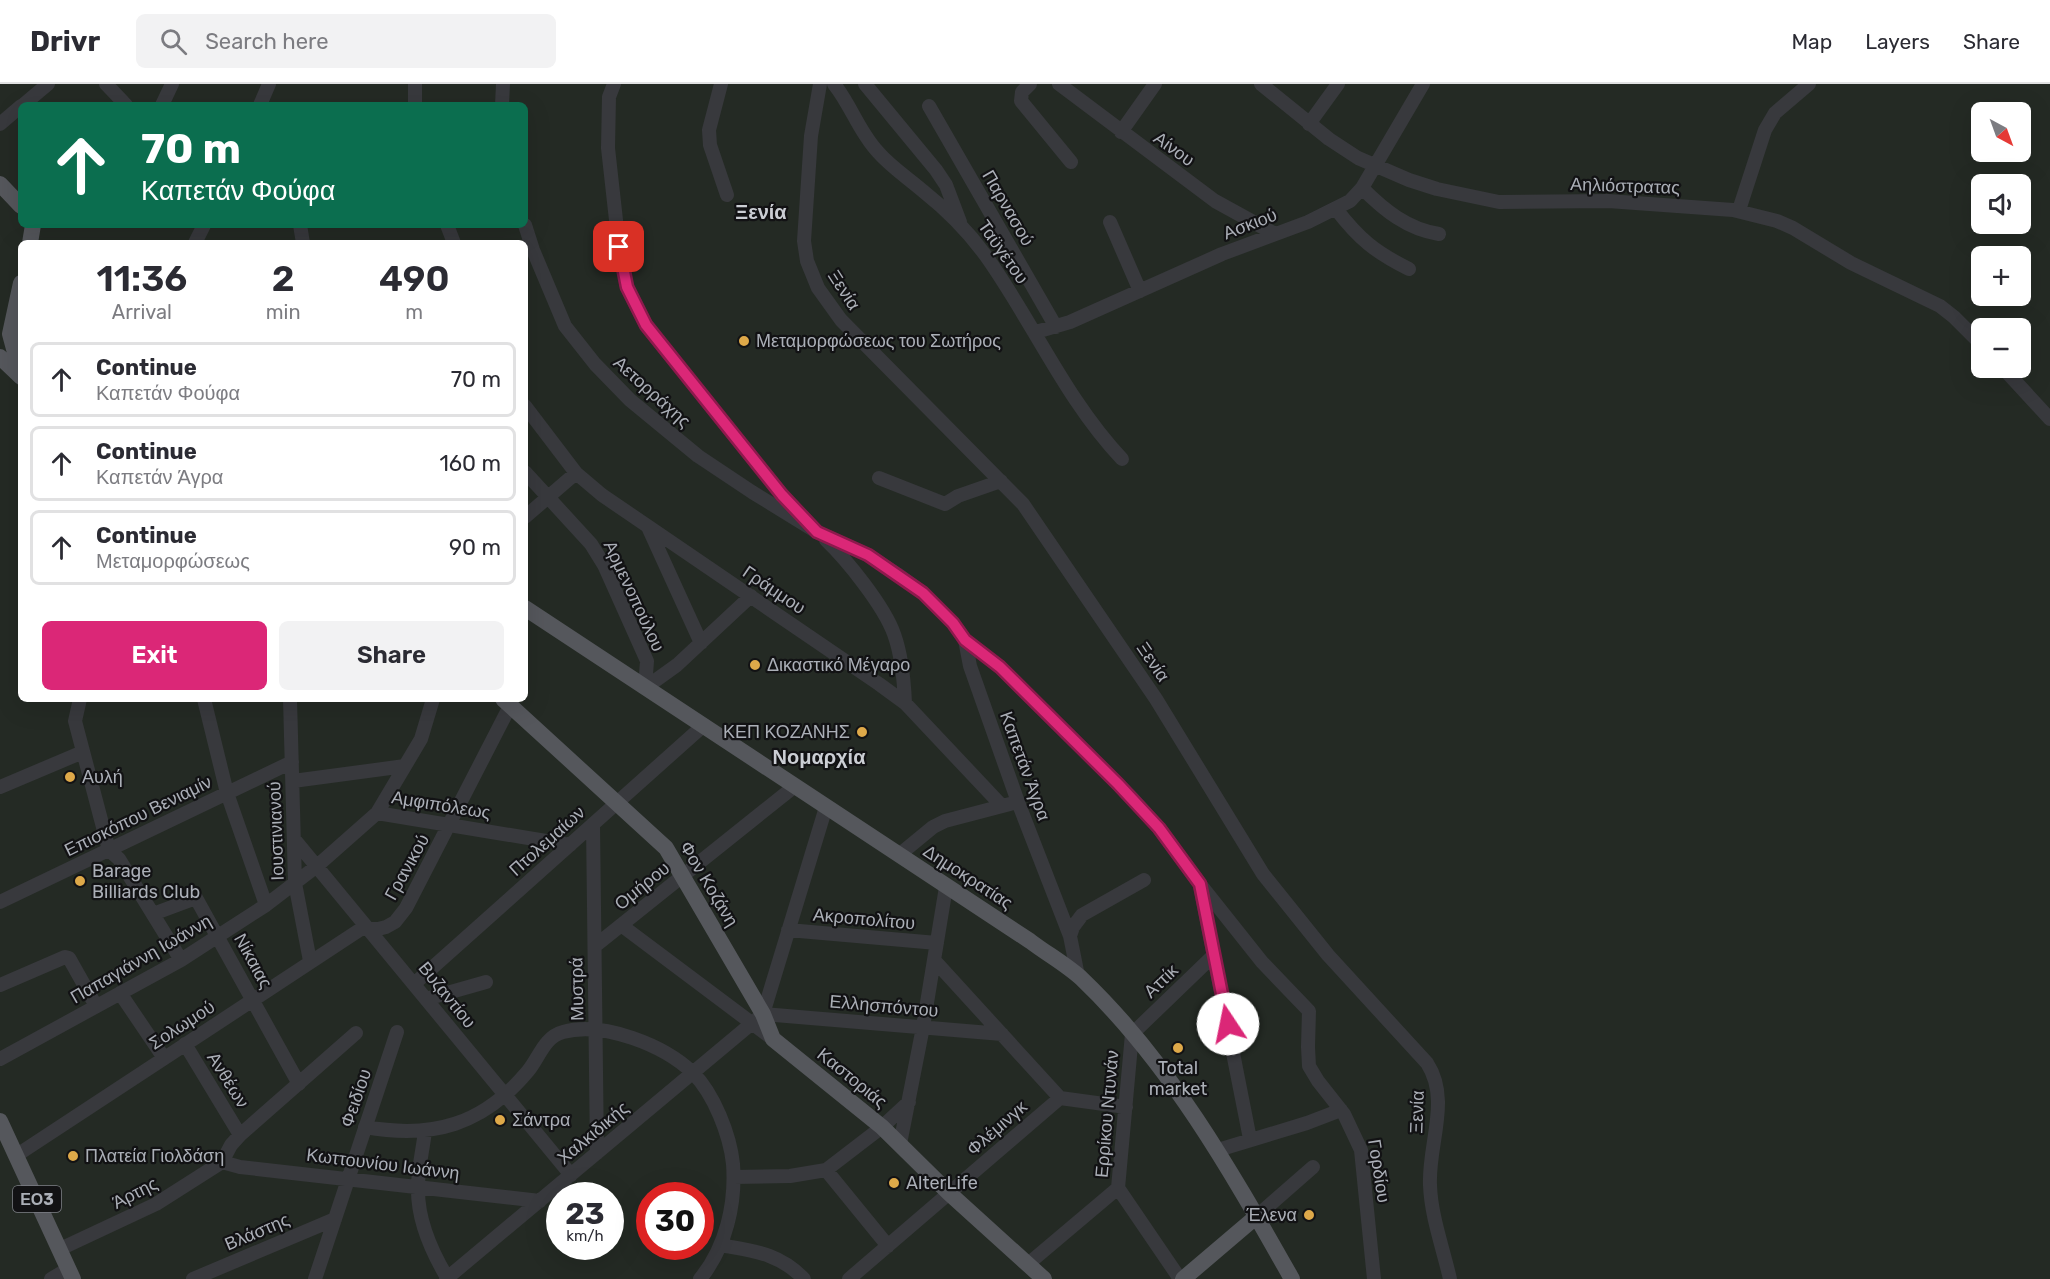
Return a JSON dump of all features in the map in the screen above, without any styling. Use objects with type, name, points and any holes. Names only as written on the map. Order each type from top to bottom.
[{"type":"main road","points":[[0,184],[18,203]]},
{"type":"main road","points":[[18,293],[5,338],[18,354]]},
{"type":"main road","points":[[0,357],[18,373]]},
{"type":"main road","name":"Δημοκρατίας","points":[[528,610],[1030,941],[1078,976],[1132,1034],[1218,1150],[1292,1279]]},
{"type":"main road","name":"Φον Κοζάνη","points":[[506,702],[666,848],[757,1019],[773,1039]]},
{"type":"main road","name":"Καστοριάς","points":[[773,1039],[882,1127],[949,1193],[1044,1279]]},
{"type":"main road","name":"ΕΟ3","points":[[0,1120],[4,1138],[17,1155],[71,1274]]},
{"type":"main road","points":[[1181,1279],[1257,1216]]},
{"type":"street","points":[[27,102],[48,84]]},
{"type":"street","points":[[106,84],[123,102]]},
{"type":"street","points":[[163,102],[172,84]]},
{"type":"street","points":[[261,102],[270,84]]},
{"type":"street","points":[[415,102],[416,84]]},
{"type":"street","points":[[502,102],[503,84]]},
{"type":"street","points":[[614,84],[609,97],[608,148],[622,264],[630,295],[646,325],[693,386],[744,445],[782,495],[845,559],[889,623],[897,644],[905,703]]},
{"type":"street","points":[[721,84],[709,130],[710,145],[727,195]]},
{"type":"street","name":"Ξενία","points":[[820,84],[810,147],[804,241],[807,261],[818,288],[841,320],[1023,504],[1150,690],[1263,874],[1306,929],[1427,1063],[1434,1074],[1438,1098],[1430,1183],[1432,1204],[1450,1279]]},
{"type":"street","name":"Ταϋγέτου","points":[[834,84],[867,140],[961,224],[986,255],[1086,415],[1107,444],[1122,459]]},
{"type":"street","points":[[865,84],[936,170],[946,185],[961,224]]},
{"type":"street","points":[[1030,84],[1022,92],[1021,101],[1071,162]]},
{"type":"street","name":"Αίνου","points":[[1059,84],[1120,132],[1215,201],[1275,234]]},
{"type":"street","points":[[1120,132],[1155,84]]},
{"type":"street","name":"Αηλιόστρατας","points":[[1261,84],[1342,148],[1374,166],[1437,189],[1499,202],[1608,201],[1739,210],[1777,221],[1793,228],[1851,263],[1940,306],[1971,333]]},
{"type":"street","points":[[1309,124],[1338,84]]},
{"type":"street","name":"Ασκιού","points":[[1036,332],[1056,327],[1222,254],[1336,209],[1350,201],[1362,188],[1423,84]]},
{"type":"street","points":[[1739,210],[1765,130],[1775,113],[1809,84]]},
{"type":"street","name":"Παρνασού","points":[[929,106],[1056,327]]},
{"type":"street","points":[[0,124],[18,109]]},
{"type":"street","points":[[1362,188],[1378,204],[1413,228],[1439,234]]},
{"type":"street","points":[[1336,209],[1369,246],[1383,256],[1409,268]]},
{"type":"street","points":[[1110,222],[1140,291]]},
{"type":"street","name":"Αετορράχης","points":[[526,228],[565,326],[608,378],[647,415],[698,456],[817,532]]},
{"type":"street","points":[[986,255],[1009,244]]},
{"type":"street","points":[[2012,378],[2050,419]]},
{"type":"street","name":"Γράμμου","points":[[528,410],[576,473],[602,495],[905,703],[1002,806]]},
{"type":"street","points":[[528,514],[576,473]]},
{"type":"street","name":"Αρμενοπούλου","points":[[528,475],[591,544],[604,565],[646,661],[645,688]]},
{"type":"street","points":[[879,478],[945,504],[958,496],[1001,481]]},
{"type":"street","points":[[648,527],[701,642]]},
{"type":"street","name":"Καπετάν Άγρα","points":[[817,532],[868,555],[913,585],[942,611],[965,640],[970,666],[1018,802],[1070,936],[1078,976]]},
{"type":"street","points":[[645,688],[677,665],[751,596]]},
{"type":"street","points":[[965,640],[1000,667],[1125,791],[1159,828],[1200,884],[1250,1139]]},
{"type":"street","points":[[79,702],[75,721],[110,850],[119,859],[181,960]]},
{"type":"street","points":[[205,702],[227,793],[266,905]]},
{"type":"street","name":"Ιουστινιανού","points":[[290,702],[295,883],[310,961]]},
{"type":"street","points":[[377,813],[421,739],[432,702]]},
{"type":"street","name":"Γρανικού","points":[[368,928],[386,927],[395,922],[406,908],[450,825],[506,702]]},
{"type":"street","name":"Πτολεμαίων","points":[[414,984],[704,725]]},
{"type":"street","points":[[0,787],[83,752]]},
{"type":"street","name":"Επισκόπου Βενιαμίν","points":[[0,902],[292,762]]},
{"type":"street","points":[[292,781],[405,766]]},
{"type":"street","name":"Ομήρου","points":[[594,946],[795,786]]},
{"type":"street","points":[[899,855],[933,826],[1018,802]]},
{"type":"street","points":[[621,926],[757,1019],[788,930],[826,807]]},
{"type":"street","name":"Αμφιπόλεως","points":[[295,883],[377,813],[570,845]]},
{"type":"street","name":"Μυστρά","points":[[593,824],[597,1153]]},
{"type":"street","name":"Βυζαντίου","points":[[294,839],[571,1175]]},
{"type":"street","points":[[1070,936],[1073,927],[1082,915],[1144,880]]},
{"type":"street","name":"Παπαγιάννη Ιωάννη","points":[[0,1059],[181,960],[266,905],[295,883]]},
{"type":"street","name":"Γορδίου","points":[[1200,884],[1262,962],[1309,1011],[1310,1066],[1350,1122],[1361,1149],[1374,1279]]},
{"type":"street","points":[[900,1144],[923,1027],[946,887]]},
{"type":"street","name":"Νίκαιας","points":[[153,914],[196,897],[299,1084]]},
{"type":"street","name":"Σολωμού","points":[[17,1155],[310,961],[361,929],[368,928]]},
{"type":"street","name":"Ακροπολίτου","points":[[788,930],[937,943]]},
{"type":"street","name":"Αττίκ","points":[[1132,1034],[1214,955]]},
{"type":"street","points":[[0,986],[65,957],[69,958],[96,1006]]},
{"type":"street","points":[[934,960],[1060,1098],[1126,1107]]},
{"type":"street","points":[[426,999],[486,982]]},
{"type":"street","points":[[120,993],[164,1058]]},
{"type":"street","name":"Ελλησπόντου","points":[[757,1019],[923,1027],[1002,1034]]},
{"type":"street","name":"Χαλκιδικής","points":[[447,1279],[757,1019]]},
{"type":"street","points":[[365,1127],[391,1132],[425,1131],[465,1121],[493,1106],[529,1070],[550,1038],[563,1032],[596,1029],[639,1041],[666,1054],[693,1073],[709,1095],[723,1124],[732,1156],[734,1177],[732,1205],[720,1245],[700,1279]]},
{"type":"street","name":"Φειδίου","points":[[315,1279],[398,1032]]},
{"type":"street","points":[[222,1162],[231,1145],[240,1135],[356,1033]]},
{"type":"street","name":"Ερρίκου Ντυνάν","points":[[1028,1264],[1118,1188],[1132,1034]]},
{"type":"street","name":"Ανθέων","points":[[185,1044],[240,1135]]},
{"type":"street","name":"Φλέμινγκ","points":[[849,1279],[1060,1098]]},
{"type":"street","points":[[734,1177],[790,1176],[826,1170],[882,1127],[909,1102]]},
{"type":"street","points":[[1218,1150],[1307,1123],[1341,1110]]},
{"type":"street","points":[[425,1131],[417,1186],[420,1215],[424,1232],[447,1279]]},
{"type":"street","name":"Κωττουνίου Ιωάννη","points":[[222,1162],[240,1167],[540,1201]]},
{"type":"street","name":"Άρτης","points":[[60,1249],[156,1204],[222,1162]]},
{"type":"street","points":[[1257,1216],[1313,1167]]},
{"type":"street","points":[[826,1170],[888,1245]]},
{"type":"street","points":[[1118,1188],[1181,1279]]},
{"type":"street","name":"Βλάστης","points":[[193,1279],[335,1219]]},
{"type":"street","points":[[720,1245],[778,1258],[788,1263],[804,1279]]},
{"type":"street","points":[[51,1279],[71,1274]]},
{"type":"shaded area","points":[[0,84],[2050,84],[2050,1279],[0,1279]]},
{"type":"place","name":"Μεταμορφώσεως του Σωτήρος","points":[[744,341]]},
{"type":"place","name":"Δικαστικό Μέγαρο","points":[[755,665]]},
{"type":"place","name":"ΚΕΠ ΚΟΖΑΝΗΣ","points":[[862,732]]},
{"type":"place","name":"Αυλή","points":[[70,777]]},
{"type":"place","name":"Barage Billiards Club","points":[[80,881]]},
{"type":"place","name":"Total market","points":[[1178,1048]]},
{"type":"place","name":"Σάντρα","points":[[500,1120]]},
{"type":"place","name":"Πλατεία Γιολδάση","points":[[73,1156]]},
{"type":"place","name":"AlterLife","points":[[894,1183]]},
{"type":"place","name":"Έλενα","points":[[1309,1215]]},
{"type":"district","name":"Ξενία","points":[[761,212]]},
{"type":"district","name":"Νομαρχία","points":[[819,757]]},
{"type":"route","points":[[619,247],[627,287],[646,325],[782,495],[817,532],[868,555],[923,593],[953,623],[965,640],[1000,667],[1132,798],[1159,828],[1200,884],[1228,1024]]}]
